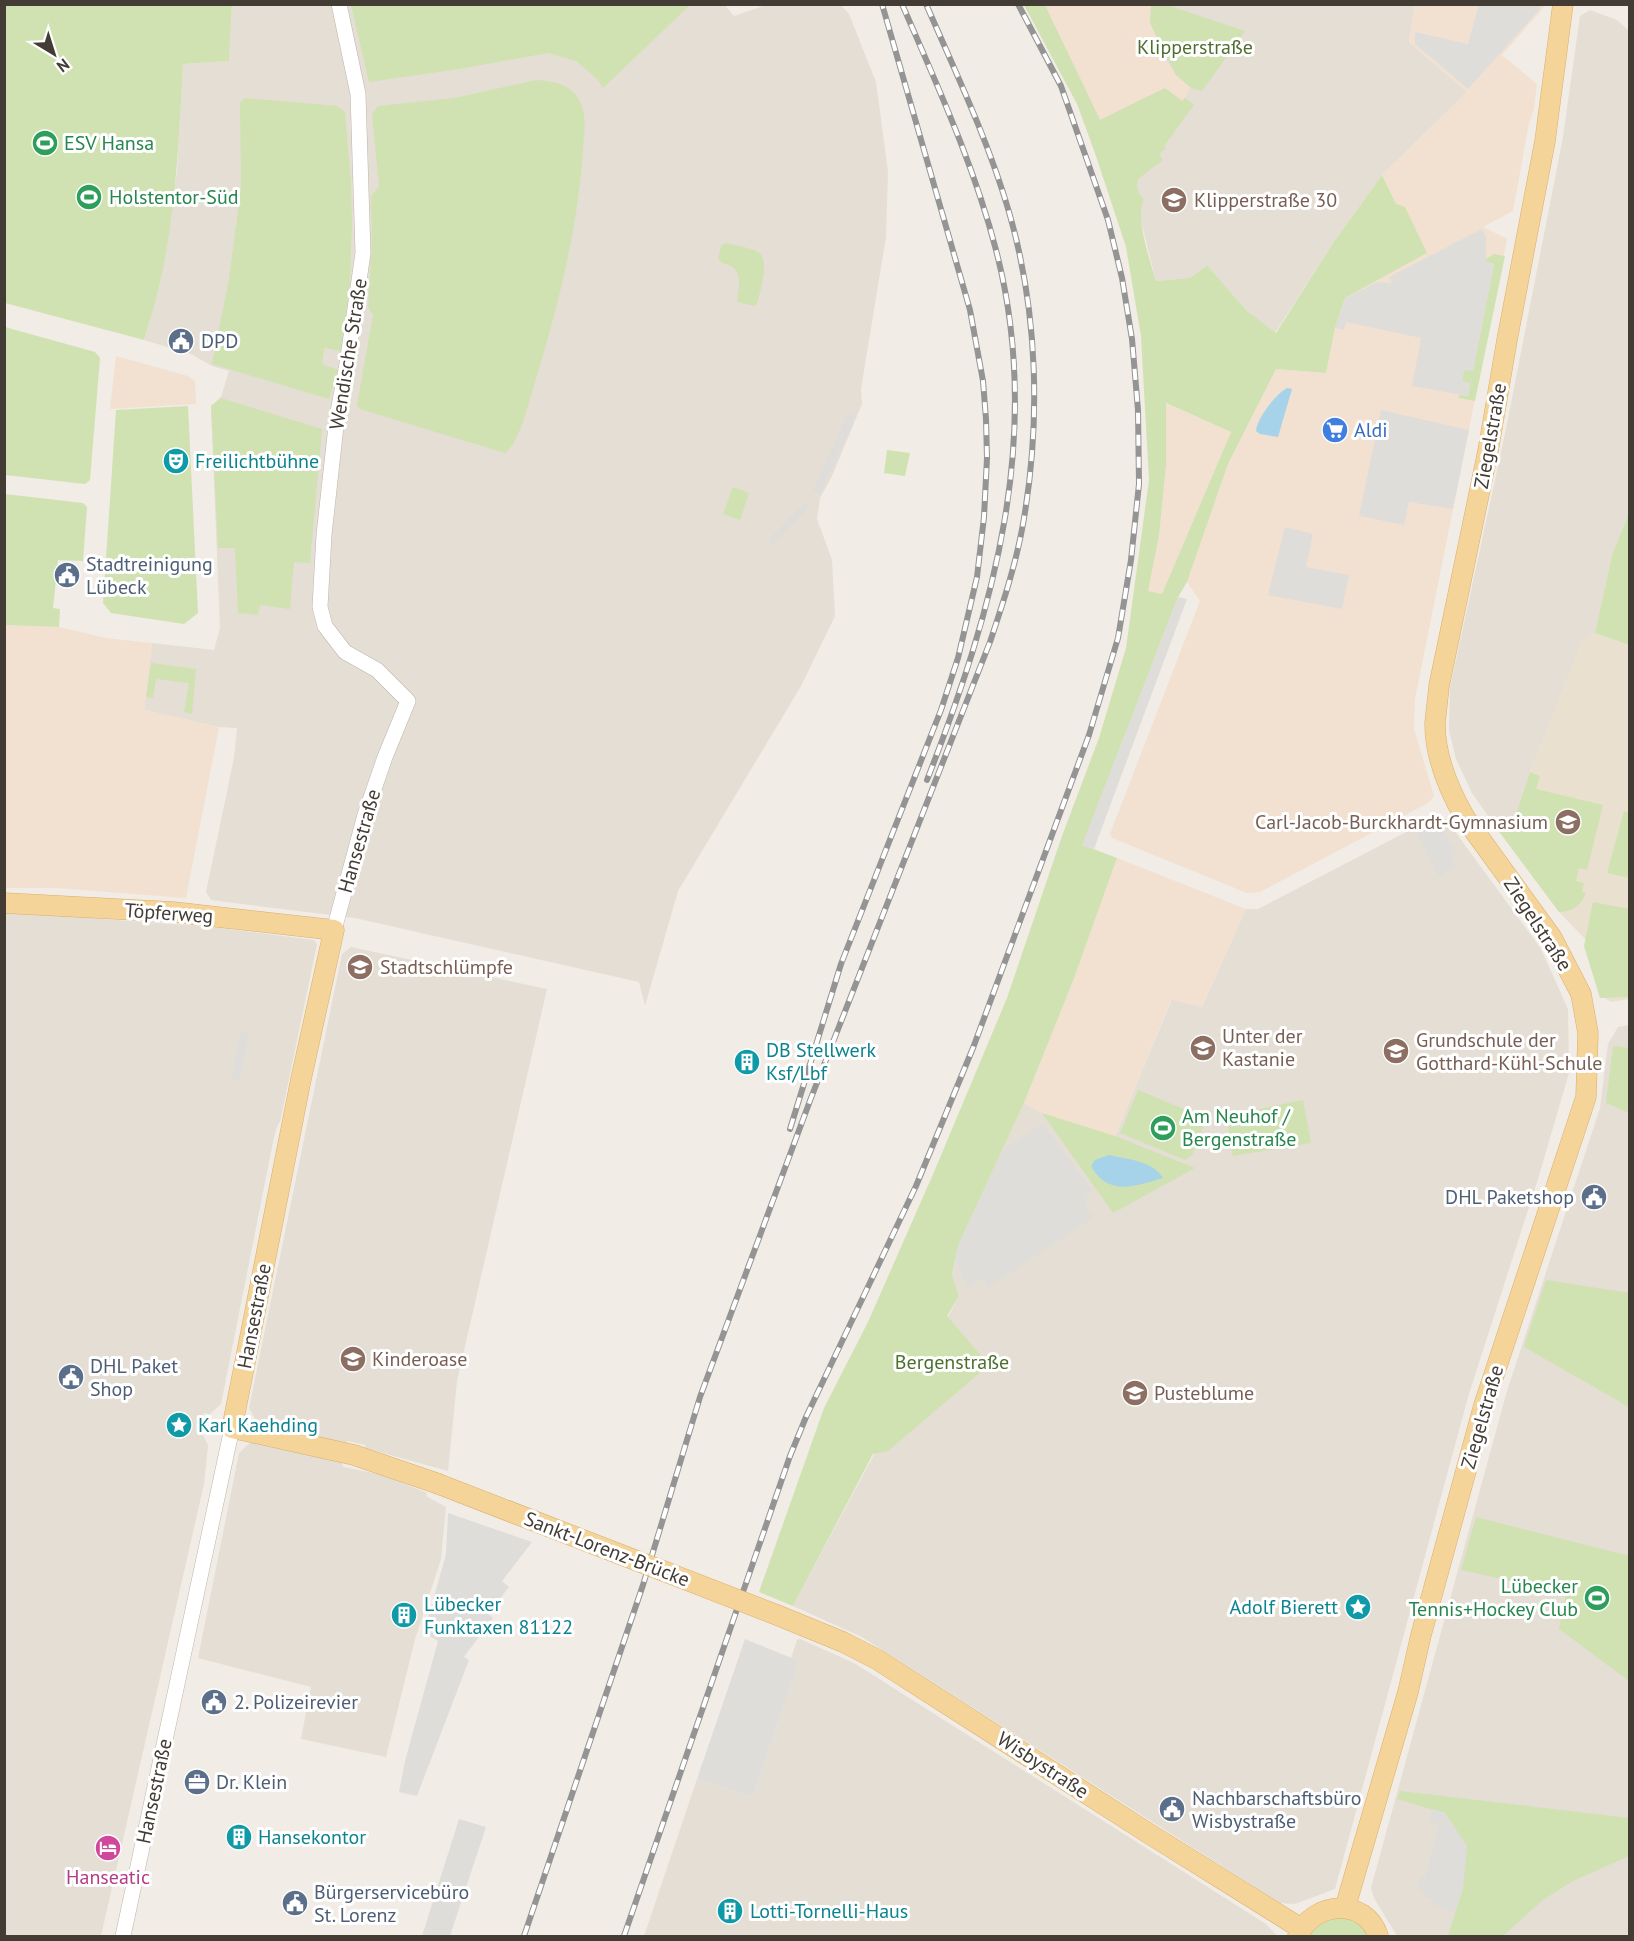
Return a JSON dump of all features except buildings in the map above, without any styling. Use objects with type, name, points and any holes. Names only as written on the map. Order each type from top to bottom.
[{"type":"main road","name":"Ziegelstraße","points":[[1345,1908],[1408,1692],[1421,1635],[1484,1405],[1586,1097],[1588,1033],[1581,994],[1552,938],[1465,818],[1454,799],[1441,764],[1435,724],[1439,686],[1488,451],[1545,141],[1563,4]]},
{"type":"main road","name":"Töpferweg","points":[[4,903],[173,912],[334,930]]},
{"type":"main road","name":"Hansestraße","points":[[232,1428],[303,1069],[334,930]]},
{"type":"main road","name":"Sankt-Lorenz-Brücke","points":[[232,1428],[354,1455],[436,1483],[777,1616]]},
{"type":"main road","name":"Wisbystraße","points":[[777,1616],[843,1642],[878,1660],[1300,1933]]},
{"type":"main road","points":[[1300,1933],[1310,1919],[1320,1912],[1332,1908],[1345,1908],[1358,1912],[1369,1920],[1378,1936]]},
{"type":"street","name":"Wendische Straße","points":[[339,4],[358,94],[363,253],[337,417],[324,535],[320,607],[325,626],[345,652],[377,670],[408,701]]},
{"type":"street","name":"Hansestraße","points":[[334,930],[365,815],[408,701]]},
{"type":"street","name":"Hansestraße","points":[[123,1936],[232,1428]]},
{"type":"shaded area","points":[[724,4],[734,16],[766,5],[840,4],[849,14],[876,82],[888,172],[886,237],[861,389],[862,404],[832,476],[820,498],[817,519],[832,560],[835,616],[801,686],[678,891],[645,1006],[639,982],[355,918],[211,900],[206,892],[234,758],[237,728],[219,727],[144,710],[152,643],[214,650],[220,628],[211,406],[221,397],[229,371],[212,366],[191,354],[144,340],[159,288],[170,223],[177,172],[183,64],[229,61],[232,5]]},
{"type":"shaded area","points":[[1479,4],[1540,5],[1539,10],[1468,89],[1415,44],[1415,32],[1468,44]]},
{"type":"shaded area","points":[[1045,5],[1415,5],[1409,42],[1467,92],[1382,175],[1333,243],[1275,333],[1246,310],[1207,265],[1190,278],[1156,281],[1142,225]]},
{"type":"shaded area","points":[[1045,5],[1151,5],[1150,23],[1167,61],[1176,75],[1191,88],[1183,101],[1165,88],[1100,120]]},
{"type":"shaded area","points":[[1415,5],[1546,5],[1502,55],[1537,84],[1513,211],[1483,227],[1507,239],[1415,699],[1414,729],[1434,796],[1428,803],[1260,892],[1247,893],[1112,838],[1110,834],[1200,601],[1187,582],[1228,464],[1276,369],[1326,373],[1335,328],[1345,298],[1427,253],[1396,205],[1382,175],[1467,92],[1409,42]]},
{"type":"shaded area","points":[[1590,10],[1617,20],[1629,31],[1629,513],[1612,555],[1595,633],[1582,642],[1530,772],[1516,814],[1498,830],[1472,793],[1456,759],[1449,730],[1450,688],[1506,429],[1563,137],[1580,16]]},
{"type":"shaded area","points":[[1482,229],[1486,236],[1486,262],[1494,264],[1473,371],[1464,370],[1462,381],[1470,383],[1468,396],[1412,386],[1421,338],[1346,322],[1344,330],[1335,328],[1345,298],[1378,282],[1392,283],[1389,277]]},
{"type":"shaded area","points":[[116,356],[188,376],[195,381],[196,404],[110,409]]},
{"type":"shaded area","points":[[1165,403],[1231,432],[1162,594],[1148,591],[1159,536],[1166,466]]},
{"type":"shaded area","points":[[1381,410],[1469,430],[1453,509],[1409,502],[1404,525],[1359,516]]},
{"type":"shaded area","points":[[848,413],[856,416],[820,494],[813,491]]},
{"type":"shaded area","points":[[804,502],[809,507],[773,546],[768,541]]},
{"type":"shaded area","points":[[1285,527],[1313,534],[1306,567],[1349,575],[1342,609],[1268,595]]},
{"type":"shaded area","points":[[1178,597],[1187,599],[1094,849],[1082,845]]},
{"type":"shaded area","points":[[5,625],[59,627],[106,638],[152,643],[144,710],[219,727],[186,898],[56,888],[5,888]]},
{"type":"shaded area","name":"Carl-Jacob-Burckhardt-Gymnasium","points":[[1595,633],[1629,645],[1629,999],[1611,1002],[1606,999],[1590,944],[1559,912],[1498,830],[1516,814],[1530,772],[1582,641]]},
{"type":"shaded area","points":[[1439,815],[1445,818],[1541,949],[1568,1009],[1569,1073],[1538,1179],[1468,1397],[1335,1889],[1295,1904],[1280,1903],[862,1637],[793,1606],[959,1296],[952,1275],[958,1246],[1024,1103],[1042,1113],[1115,1136],[1172,999],[1202,1007],[1246,909],[1258,909]]},
{"type":"shaded area","points":[[1439,822],[1456,854],[1451,857],[1456,867],[1439,876],[1417,834]]},
{"type":"shaded area","points":[[1117,858],[1246,909],[1202,1007],[1171,1000],[1115,1136],[1042,1113],[1024,1103],[1073,981]]},
{"type":"shaded area","points":[[5,911],[204,926],[314,940],[317,944],[280,1122],[274,1137],[221,1404],[210,1414],[204,1413],[201,1431],[208,1445],[204,1484],[101,1936],[5,1936]]},
{"type":"shaded area","points":[[351,947],[547,989],[457,1381],[448,1471],[365,1448],[365,1445],[348,1441],[345,1443],[256,1421],[249,1408],[342,954]]},
{"type":"shaded area","points":[[1629,1025],[1629,1936],[1397,1936],[1374,1898],[1371,1888],[1507,1391],[1600,1108],[1608,1044],[1618,1027]]},
{"type":"shaded area","points":[[241,1032],[249,1033],[239,1081],[231,1080]]},
{"type":"shaded area","points":[[1043,1124],[1092,1190],[1084,1196],[1088,1209],[1094,1217],[989,1287],[983,1278],[968,1288],[955,1260],[958,1246],[1003,1149]]},
{"type":"shaded area","points":[[251,1442],[342,1462],[343,1467],[383,1475],[427,1493],[426,1496],[446,1507],[441,1559],[415,1639],[386,1757],[301,1739],[311,1687],[198,1658],[239,1453]]},
{"type":"shaded area","points":[[448,1513],[532,1542],[502,1581],[509,1587],[488,1614],[493,1618],[464,1657],[469,1660],[417,1796],[399,1792],[405,1761],[438,1641],[424,1633],[446,1554]]},
{"type":"shaded area","points":[[745,1639],[799,1661],[753,1797],[697,1779]]},
{"type":"shaded area","points":[[800,1639],[854,1663],[1266,1924],[1277,1936],[644,1936],[697,1779],[753,1797],[799,1661],[791,1658],[797,1640]]},
{"type":"shaded area","points":[[1433,1809],[1445,1813],[1467,1846],[1463,1888],[1455,1912],[1431,1904],[1432,1899],[1424,1897],[1425,1893],[1417,1889],[1421,1878],[1425,1877],[1439,1824],[1429,1821]]},
{"type":"shaded area","points":[[459,1819],[486,1827],[450,1936],[422,1936]]},
{"type":"green space","points":[[351,4],[690,5],[603,88],[597,79],[576,61],[548,53],[369,82]]},
{"type":"green space","name":"Holstentor-Süd","points":[[4,5],[232,5],[229,61],[183,64],[176,176],[169,232],[159,287],[144,340],[5,303]]},
{"type":"green space","name":"Bergenstraße","points":[[1024,5],[1045,5],[1100,120],[1165,88],[1182,101],[1185,98],[1194,105],[1164,146],[1166,148],[1159,154],[1163,160],[1137,182],[1138,191],[1144,200],[1141,207],[1142,227],[1156,281],[1190,278],[1207,265],[1246,310],[1276,333],[1333,243],[1382,175],[1396,204],[1405,207],[1427,253],[1345,298],[1335,328],[1326,373],[1276,369],[1228,464],[1187,582],[1178,597],[1083,845],[1117,858],[1073,981],[1024,1103],[958,1246],[952,1275],[959,1296],[947,1316],[989,1365],[888,1451],[873,1454],[793,1606],[759,1592],[824,1408],[868,1322],[1007,998],[1062,836],[1099,738],[1126,648],[1149,480],[1141,336],[1126,247],[1077,104]],"holes":[[[1166,403],[1231,432],[1162,594],[1148,591],[1159,536],[1166,466]]]},
{"type":"green space","name":"Klipperstraße","points":[[1151,5],[1167,5],[1245,31],[1202,91],[1191,88],[1176,75],[1150,23]]},
{"type":"green space","points":[[536,80],[563,85],[574,92],[583,109],[584,138],[577,208],[559,296],[523,421],[515,440],[505,453],[360,409],[357,405],[373,315],[368,307],[372,240],[371,197],[379,186],[372,114],[378,106],[455,98]]},
{"type":"green space","points":[[245,98],[337,106],[345,112],[351,181],[350,281],[341,351],[324,348],[322,364],[338,370],[329,399],[212,364],[229,279],[241,187],[240,103]]},
{"type":"green space","points":[[726,243],[752,249],[762,257],[763,277],[755,306],[738,302],[737,272],[718,259],[721,246]]},
{"type":"green space","points":[[1494,254],[1505,256],[1475,401],[1459,398],[1459,395],[1468,396],[1470,383],[1462,381],[1464,369],[1473,370],[1494,264],[1486,262],[1486,259]]},
{"type":"green space","points":[[5,327],[95,352],[100,358],[90,480],[85,484],[5,475]]},
{"type":"green space","points":[[221,398],[322,429],[310,563],[294,562],[290,609],[260,605],[258,615],[238,613],[235,548],[218,548],[211,406]]},
{"type":"green space","points":[[188,406],[198,613],[184,624],[111,613],[103,603],[116,410]]},
{"type":"green space","points":[[887,450],[910,453],[905,476],[884,473]]},
{"type":"green space","points":[[733,487],[749,493],[740,520],[723,514]]},
{"type":"green space","points":[[5,494],[83,503],[87,507],[83,561],[58,560],[53,608],[60,609],[59,627],[5,625]]},
{"type":"green space","points":[[1629,513],[1629,645],[1595,633],[1612,555]]},
{"type":"green space","points":[[151,663],[196,669],[192,714],[184,712],[189,683],[156,679],[153,698],[146,697]]},
{"type":"green space","points":[[1530,772],[1540,776],[1536,789],[1603,805],[1587,870],[1579,868],[1576,881],[1584,883],[1582,892],[1586,893],[1579,904],[1568,911],[1559,912],[1498,830],[1516,814]]},
{"type":"green space","points":[[1624,811],[1629,813],[1629,878],[1607,873]]},
{"type":"green space","points":[[1593,902],[1629,909],[1629,997],[1600,998],[1584,946]]},
{"type":"green space","points":[[1613,1046],[1629,1048],[1629,1113],[1606,1103]]},
{"type":"green space","name":"Am Neuhof / Bergenstraße","points":[[1138,1090],[1203,1117],[1205,1123],[1192,1155],[1185,1160],[1120,1133]]},
{"type":"green space","points":[[1303,1100],[1311,1143],[1233,1156],[1226,1116]]},
{"type":"green space","points":[[1042,1113],[1115,1136],[1195,1168],[1113,1213]]},
{"type":"green space","points":[[1546,1280],[1629,1293],[1629,1407],[1524,1347]]},
{"type":"green space","name":"Lübecker Tennis+Hockey Club","points":[[1476,1517],[1629,1556],[1629,1681],[1559,1629],[1566,1593],[1461,1570]]},
{"type":"green space","points":[[1400,1791],[1629,1818],[1629,1856],[1571,1882],[1543,1900],[1503,1936],[1448,1936],[1463,1888],[1444,1813],[1397,1799]]},
{"type":"green space","points":[[1335,1917],[1354,1922],[1368,1936],[1307,1936],[1312,1928]]},
{"type":"water","points":[[1287,388],[1292,389],[1278,437],[1260,434],[1256,431],[1263,413]]},
{"type":"water","points":[[1109,1155],[1146,1164],[1159,1172],[1163,1178],[1133,1186],[1114,1186],[1098,1176],[1091,1166],[1095,1160]]},
{"type":"railway","points":[[790,1129],[841,964],[941,710],[958,658],[977,577],[984,517],[986,419],[983,381],[970,310],[882,4]]},
{"type":"railway","points":[[902,4],[954,125],[987,218],[1010,319],[1015,386],[1013,453],[1005,520],[991,586],[973,651],[927,780]]},
{"type":"railway","points":[[524,1936],[643,1585],[700,1397],[811,1098],[990,642],[1020,539],[1029,485],[1034,407],[1034,367],[1026,289],[1019,250],[1001,185],[971,107],[926,4]]},
{"type":"railway","points":[[624,1936],[790,1456],[806,1417],[916,1186],[973,1048],[1089,735],[1118,638],[1131,560],[1139,484],[1138,410],[1132,339],[1122,278],[1108,220],[1061,86],[1018,4]]},
{"type":"place","name":"ESV Hansa","points":[[45,143]]},
{"type":"place","name":"Holstentor-Süd","points":[[89,197]]},
{"type":"place","name":"Klipperstraße 30","points":[[1174,200]]},
{"type":"place","name":"DPD","points":[[181,341]]},
{"type":"place","name":"Aldi","points":[[1335,430]]},
{"type":"place","name":"Freilichtbühne","points":[[176,461]]},
{"type":"place","name":"Stadtreinigung Lübeck","points":[[67,575]]},
{"type":"place","name":"Carl-Jacob-Burckhardt-Gymnasium","points":[[1568,822]]},
{"type":"place","name":"Stadtschlümpfe","points":[[360,967]]},
{"type":"place","name":"Unter der Kastanie","points":[[1203,1048]]},
{"type":"place","name":"Grundschule der Gotthard-Kühl-Schule","points":[[1396,1051]]},
{"type":"place","name":"DB Stellwerk Ksf/Lbf","points":[[747,1062]]},
{"type":"place","name":"Am Neuhof / Bergenstraße","points":[[1163,1128]]},
{"type":"place","name":"DHL Paketshop","points":[[1594,1197]]},
{"type":"place","name":"Kinderoase","points":[[353,1359]]},
{"type":"place","name":"DHL Paket Shop","points":[[71,1377]]},
{"type":"place","name":"Pusteblume","points":[[1135,1393]]},
{"type":"place","name":"Karl Kaehding","points":[[179,1425]]},
{"type":"place","name":"Lübecker Tennis+Hockey Club","points":[[1597,1598]]},
{"type":"place","name":"Adolf Bierett","points":[[1358,1607]]},
{"type":"place","name":"Lübecker Funktaxen 81122","points":[[404,1615]]},
{"type":"place","name":"2. Polizeirevier","points":[[214,1702]]},
{"type":"place","name":"Dr. Klein","points":[[197,1782]]},
{"type":"place","name":"Nachbarschaftsbüro Wisbystraße","points":[[1172,1809]]},
{"type":"place","name":"Hansekontor","points":[[239,1837]]},
{"type":"place","name":"Hanseatic","points":[[108,1848]]},
{"type":"place","name":"Bürgerservicebüro St. Lorenz","points":[[295,1903]]},
{"type":"place","name":"Lotti-Tornelli-Haus","points":[[730,1911]]}]
